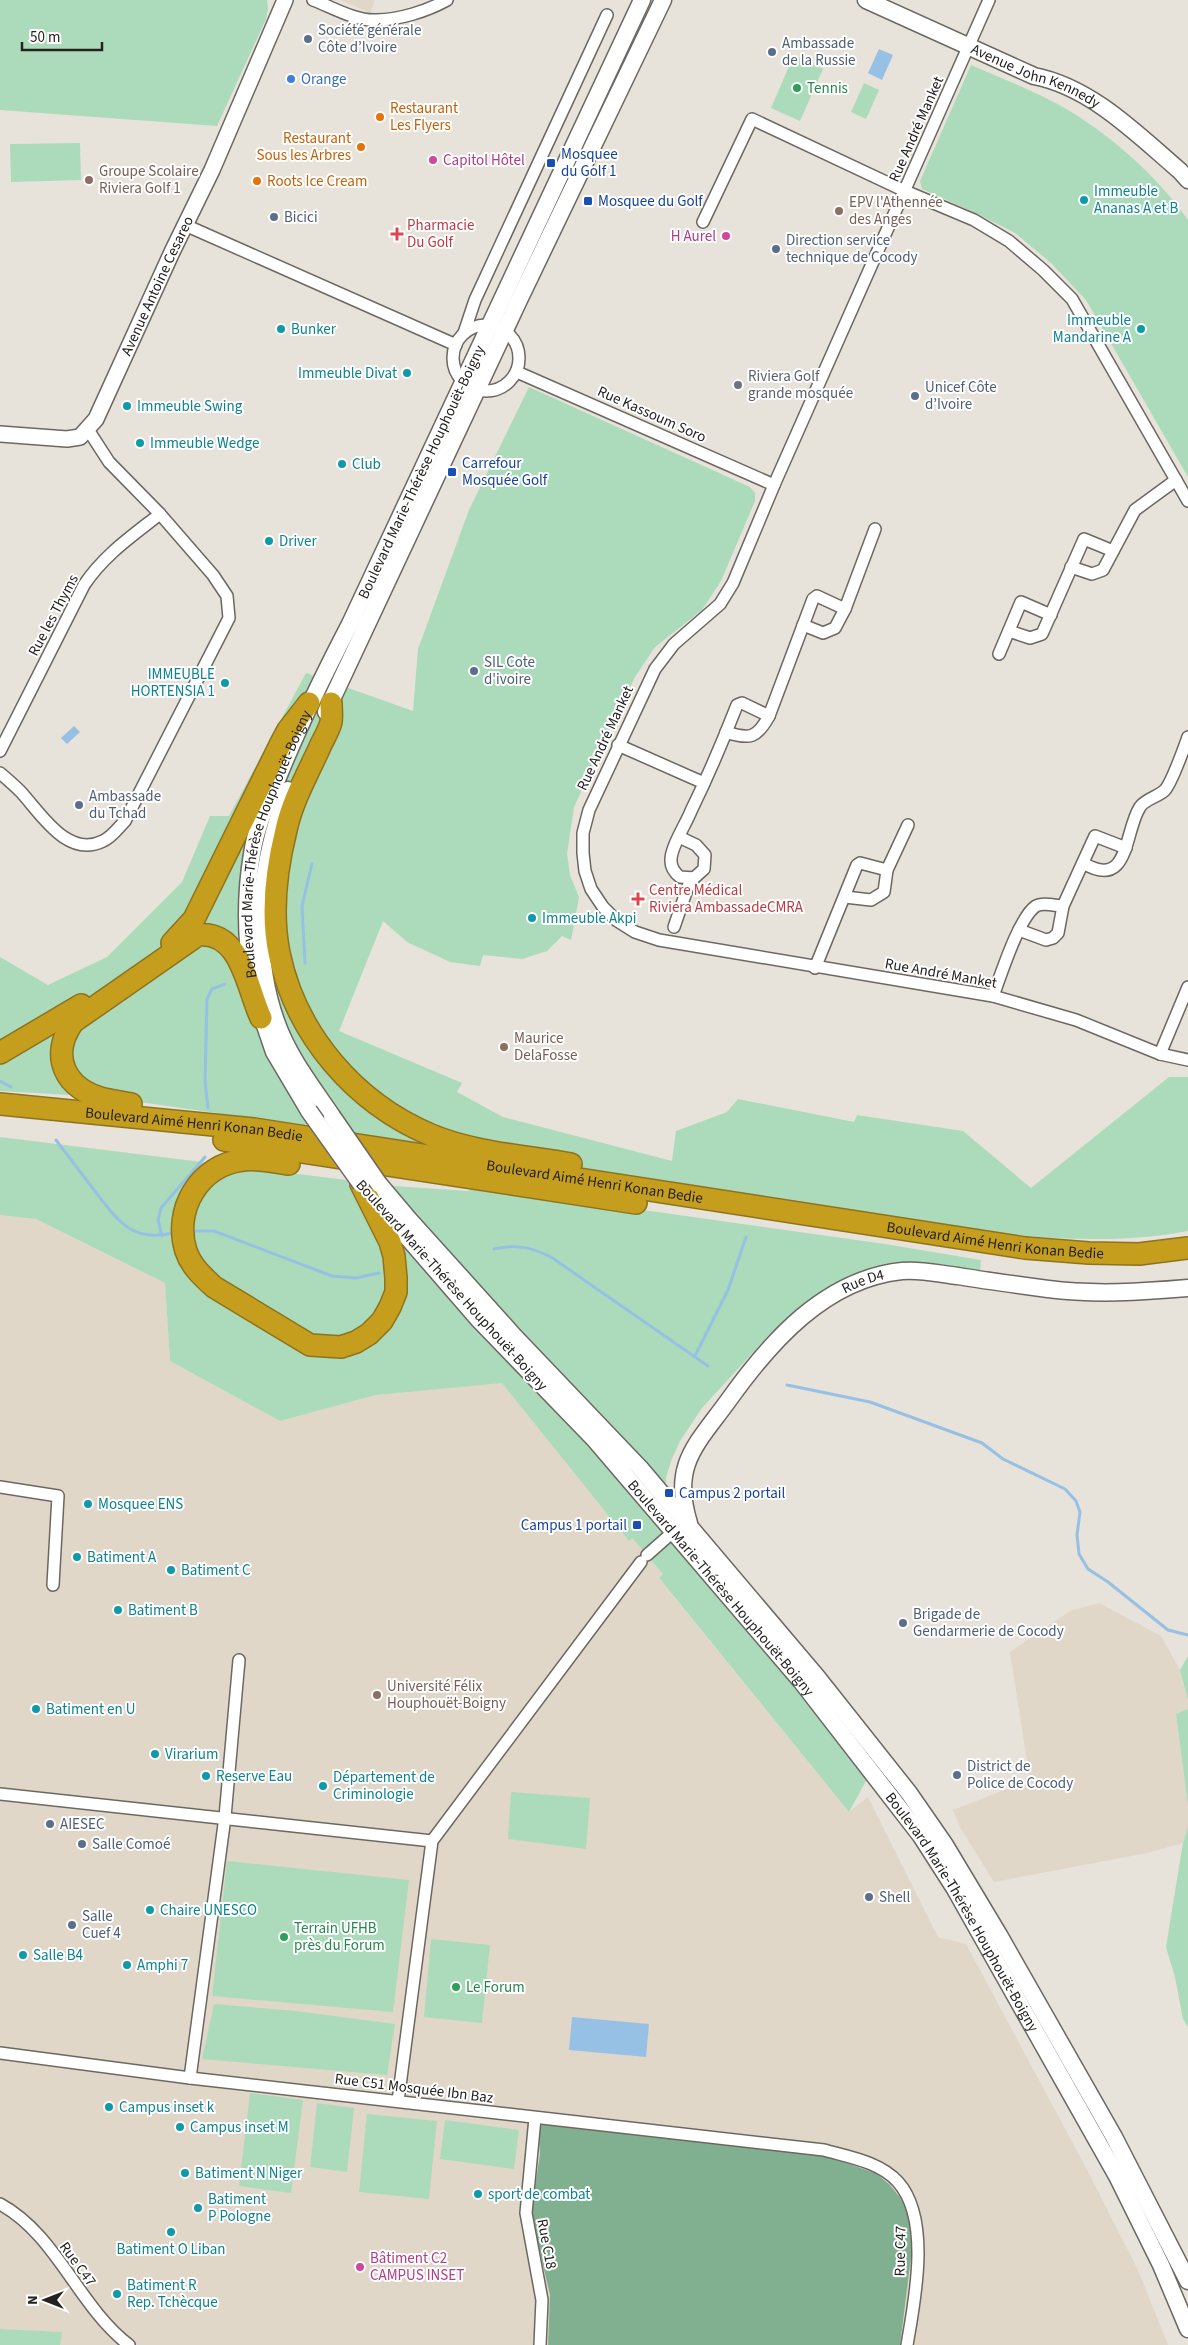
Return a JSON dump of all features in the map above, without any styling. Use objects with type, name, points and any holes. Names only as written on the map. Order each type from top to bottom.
[{"type":"highway","points":[[0,1053],[100,994],[161,952],[180,936],[194,919],[288,730],[309,703]]},
{"type":"highway","points":[[331,703],[331,722],[306,776],[286,828],[276,882],[276,922],[279,954],[290,990],[304,1020],[322,1049],[348,1080],[386,1111],[433,1136],[460,1144],[752,1193],[888,1226]]},
{"type":"highway","points":[[254,1129],[103,1099],[76,1085],[66,1073],[61,1053],[64,1034],[73,1022],[198,935],[209,934],[228,944],[242,967],[261,1018]]},
{"type":"highway","name":"Boulevard Aimé Henri Konan Bedie","points":[[0,1109],[254,1129],[1017,1247],[1089,1254],[1139,1254],[1188,1248]]},
{"type":"highway","name":"Boulevard Aimé Henri Konan Bedie","points":[[32,1113],[66,1123],[242,1142],[485,1182],[1024,1261],[1089,1266],[1140,1266],[1188,1261]]},
{"type":"highway","points":[[370,1184],[392,1249],[396,1292],[382,1321],[356,1342],[341,1347],[310,1345],[214,1287],[200,1274],[186,1252],[184,1230],[186,1208],[190,1195],[203,1178],[221,1167],[242,1160],[265,1160],[463,1185],[485,1182]]},
{"type":"main road","name":"Boulevard Marie-Thérèse Houphouët-Boigny","points":[[642,0],[354,615],[309,703],[260,822],[252,853],[248,892],[248,946],[251,978],[261,1018],[274,1052],[310,1111],[479,1320],[595,1440],[812,1695],[897,1803],[936,1860],[1117,2176],[1161,2265],[1188,2329]]},
{"type":"main road","name":"Boulevard Marie-Thérèse Houphouët-Boigny","points":[[663,0],[523,291],[478,391],[291,784],[276,823],[267,862],[262,919],[263,964],[276,1022],[304,1076],[332,1116],[370,1184],[406,1216],[515,1337],[640,1468],[870,1741],[909,1793],[945,1845],[1004,1943],[1114,2137],[1188,2281]]},
{"type":"main road","name":"Avenue John Kennedy","points":[[866,0],[1034,76],[1053,80],[1080,94],[1114,115],[1132,129],[1188,180]]},
{"type":"main road","name":"Rue D4","points":[[692,1530],[684,1507],[682,1489],[683,1472],[688,1457],[738,1386],[782,1336],[814,1307],[852,1284],[875,1276],[903,1271],[930,1272],[1051,1289],[1140,1292],[1188,1288]]},
{"type":"street","name":"Avenue Antoine Cesareo","points":[[0,434],[67,439],[80,437],[96,419],[212,170],[285,0]]},
{"type":"street","points":[[313,0],[359,18],[376,20],[407,15],[447,0]]},
{"type":"street","name":"Rue André Manket","points":[[989,0],[774,485],[733,583],[720,604],[674,644],[660,661],[646,684],[589,810],[583,833],[585,872],[591,890],[603,908],[616,920],[635,932],[659,940],[815,968],[993,996],[1076,1020],[1160,1054],[1188,1060]]},
{"type":"street","points":[[464,333],[476,326],[490,324],[506,331],[514,339],[519,349],[520,361],[517,372],[508,384],[494,391],[478,391],[463,383],[454,366],[453,355],[456,345],[464,333],[475,300],[607,15]]},
{"type":"street","points":[[703,222],[752,119],[904,191],[974,220],[1009,241],[1072,299],[1188,501]]},
{"type":"street","points":[[185,225],[456,345]]},
{"type":"street","name":"Rue Kassoum Soro","points":[[517,372],[774,485]]},
{"type":"street","points":[[0,773],[58,834],[71,842],[86,844],[101,842],[114,834],[125,821],[229,618],[227,596],[213,575],[160,514],[109,462],[87,428]]},
{"type":"street","points":[[1071,567],[1086,573],[1098,573],[1107,565],[1135,510],[1176,480]]},
{"type":"street","name":"Rue les Thyms","points":[[0,751],[92,573],[112,551],[160,514]]},
{"type":"street","points":[[802,625],[817,631],[830,632],[838,623],[876,529]]},
{"type":"street","points":[[1009,631],[1024,637],[1036,637],[1045,629],[1084,539],[1113,551]]},
{"type":"street","points":[[726,732],[746,737],[756,734],[762,729],[769,716],[802,625],[815,597],[844,609]]},
{"type":"street","points":[[999,654],[1021,602],[1051,615]]},
{"type":"street","points":[[679,837],[696,845],[705,855],[704,869],[700,874],[691,878],[680,877],[671,866],[670,860],[679,837],[739,702],[769,716]]},
{"type":"street","points":[[1083,863],[1095,870],[1108,870],[1118,863],[1126,848],[1140,806],[1166,789],[1187,743]]},
{"type":"street","points":[[618,745],[704,783]]},
{"type":"street","points":[[845,897],[864,901],[877,898],[884,892],[887,870],[908,825]]},
{"type":"street","points":[[1019,930],[1046,940],[1053,938],[1058,933],[1063,906],[1096,835],[1126,848]]},
{"type":"street","points":[[815,968],[858,864],[887,870]]},
{"type":"street","points":[[674,926],[691,878]]},
{"type":"street","points":[[993,996],[1019,930],[1038,905],[1063,906]]},
{"type":"street","points":[[1160,1054],[1185,1005],[1188,987]]},
{"type":"street","points":[[0,1487],[58,1496],[53,1585]]},
{"type":"street","points":[[398,2101],[432,1841],[644,1559],[673,1532]]},
{"type":"street","points":[[190,2078],[225,1817],[239,1660]]},
{"type":"street","points":[[0,1794],[432,1841]]},
{"type":"street","name":"Rue C51 Mosquée Ibn Baz","points":[[0,2054],[190,2078],[824,2150]]},
{"type":"street","name":"Rue C18","points":[[535,2118],[526,2213],[542,2300],[540,2345]]},
{"type":"street","name":"Rue C47","points":[[824,2150],[856,2158],[882,2170],[897,2181],[912,2202],[917,2222],[918,2249],[907,2345]]},
{"type":"street","name":"Rue C47","points":[[0,2204],[37,2233],[104,2323],[128,2345]]},
{"type":"shaded area","points":[[341,0],[375,0],[370,13]]},
{"type":"shaded area","name":"Université Félix Houphouët-Boigny","points":[[0,1215],[36,1219],[165,1283],[170,1361],[280,1421],[376,1395],[502,1382],[629,1540],[632,1538],[663,1574],[659,1579],[849,1812],[868,1797],[938,1937],[966,1944],[1084,2164],[1137,2268],[1168,2345],[0,2345]]},
{"type":"shaded area","points":[[1099,1603],[1161,1636],[1180,1670],[1188,1700],[1188,1709],[1176,1715],[1188,1806],[1188,1826],[1183,1843],[1147,1853],[994,1882],[960,1827],[953,1810],[1030,1780],[1010,1652],[1070,1611]]},
{"type":"green space","points":[[0,0],[267,0],[268,9],[266,19],[217,126],[0,110]]},
{"type":"green space","name":"Tennis","points":[[794,55],[823,69],[800,121],[771,108]]},
{"type":"green space","points":[[971,65],[1057,103],[1102,133],[1149,173],[1188,220],[1188,477],[1086,300],[1051,263],[1015,233],[922,189],[920,181]]},
{"type":"green space","points":[[864,83],[879,90],[866,119],[851,112]]},
{"type":"green space","points":[[80,143],[81,180],[11,182],[10,144]]},
{"type":"green space","points":[[529,387],[750,487],[755,493],[755,501],[721,581],[702,610],[655,647],[635,677],[574,807],[567,854],[570,875],[579,897],[571,940],[562,936],[547,951],[522,959],[483,955],[480,966],[450,962],[407,942],[383,921],[339,1031],[462,1083],[457,1092],[503,1117],[672,1161],[676,1131],[727,1112],[738,1099],[854,1122],[857,1115],[963,1131],[1031,1188],[1169,1077],[1188,1077],[1188,1231],[1137,1238],[1111,1239],[1032,1237],[981,1232],[390,1138],[105,1097],[0,1091],[0,957],[48,985],[107,957],[182,882],[210,816],[229,816],[306,673],[413,711],[418,649],[469,510]]},
{"type":"green space","points":[[0,1137],[394,1186],[467,1191],[479,1187],[885,1244],[981,1260],[980,1272],[910,1265],[800,1309],[769,1335],[702,1408],[680,1441],[666,1478],[666,1499],[873,1768],[849,1812],[659,1578],[663,1574],[632,1538],[629,1541],[502,1383],[376,1395],[280,1421],[170,1361],[165,1283],[36,1219],[0,1215]]},
{"type":"green space","points":[[1188,1656],[1188,1700],[1180,1670]]},
{"type":"green space","points":[[1188,1709],[1188,1806],[1176,1714]]},
{"type":"green space","points":[[511,1792],[590,1798],[586,1849],[508,1839]]},
{"type":"green space","points":[[1188,1826],[1188,2027],[1183,2019],[1175,1977],[1166,1947],[1183,1843]]},
{"type":"green space","points":[[227,1861],[409,1880],[393,2012],[212,1996]]},
{"type":"green space","name":"Le Forum","points":[[431,1939],[490,1945],[482,2023],[424,2017]]},
{"type":"green space","points":[[214,2004],[296,2011],[395,2024],[387,2075],[202,2059]]},
{"type":"green space","points":[[250,2093],[303,2100],[291,2193],[239,2186]]},
{"type":"green space","points":[[317,2103],[354,2108],[347,2172],[310,2167]]},
{"type":"green space","points":[[367,2114],[437,2121],[429,2199],[359,2192]]},
{"type":"green space","points":[[445,2120],[519,2130],[514,2169],[440,2159]]},
{"type":"green space","points":[[538,2124],[826,2155],[877,2174],[890,2185],[906,2205],[911,2223],[912,2249],[900,2345],[548,2345],[550,2295],[531,2214],[540,2154]]},
{"type":"green space","points":[[0,2329],[62,2332],[60,2345],[0,2345]]},
{"type":"water","points":[[879,49],[893,55],[882,80],[868,73]]},
{"type":"water","points":[[74,726],[80,732],[67,744],[61,738]]},
{"type":"water","points":[[572,2017],[649,2024],[646,2057],[569,2050]]},
{"type":"waterway","points":[[305,963],[302,906],[312,864]]},
{"type":"waterway","points":[[208,1108],[205,1081],[207,999],[212,989],[225,984]]},
{"type":"waterway","points":[[0,1081],[11,1087]]},
{"type":"waterway","points":[[56,1140],[111,1212],[128,1228],[149,1235],[177,1232]]},
{"type":"waterway","points":[[162,1236],[158,1220],[161,1208],[205,1157]]},
{"type":"waterway","points":[[191,1231],[214,1231],[332,1276],[356,1278],[379,1273]]},
{"type":"waterway","points":[[695,1356],[728,1290],[746,1237]]},
{"type":"waterway","points":[[494,1249],[523,1247],[551,1257],[708,1366]]},
{"type":"waterway","points":[[787,1385],[870,1402],[982,1443],[1003,1459],[1065,1489],[1076,1501],[1080,1512],[1077,1535],[1079,1554],[1088,1569],[1108,1582],[1168,1630],[1188,1635]]},
{"type":"place","name":"Société générale Côte d’Ivoire","points":[[308,39]]},
{"type":"place","name":"Ambassade de la Russie","points":[[772,52]]},
{"type":"place","name":"Orange","points":[[291,79]]},
{"type":"place","name":"Tennis","points":[[797,88]]},
{"type":"place","name":"Restaurant Les Flyers","points":[[380,117]]},
{"type":"place","name":"Restaurant Sous les Arbres","points":[[361,147]]},
{"type":"place","name":"Capitol Hôtel","points":[[433,160]]},
{"type":"place","name":"Mosquee du Golf 1","points":[[551,163]]},
{"type":"place","name":"Groupe Scolaire Riviera Golf 1","points":[[89,180]]},
{"type":"place","name":"Roots Ice Cream","points":[[257,181]]},
{"type":"place","name":"Immeuble Ananas A et B","points":[[1084,200]]},
{"type":"place","name":"Mosquee du Golf","points":[[588,201]]},
{"type":"place","name":"EPV l'Athennée des Anges","points":[[839,211]]},
{"type":"place","name":"Bicici","points":[[274,217]]},
{"type":"place","name":"Pharmacie Du Golf","points":[[397,234]]},
{"type":"place","name":"H Aurel","points":[[726,236]]},
{"type":"place","name":"Direction service technique de Cocody","points":[[776,249]]},
{"type":"place","name":"Bunker","points":[[281,329]]},
{"type":"place","name":"Immeuble Mandarine A","points":[[1141,329]]},
{"type":"place","name":"Immeuble Divat","points":[[407,373]]},
{"type":"place","name":"Riviera Golf grande mosquée","points":[[738,385]]},
{"type":"place","name":"Unicef Côte d’Ivoire","points":[[915,396]]},
{"type":"place","name":"Immeuble Swing","points":[[127,406]]},
{"type":"place","name":"Immeuble Wedge","points":[[140,443]]},
{"type":"place","name":"Club","points":[[342,464]]},
{"type":"place","name":"Carrefour Mosquée Golf","points":[[452,472]]},
{"type":"place","name":"Driver","points":[[269,541]]},
{"type":"place","name":"SIL Cote d'ivoire","points":[[474,671]]},
{"type":"place","name":"IMMEUBLE HORTENSIA 1","points":[[225,683]]},
{"type":"place","name":"Ambassade du Tchad","points":[[79,805]]},
{"type":"place","name":"Centre Médical Riviera AmbassadeCMRA","points":[[638,899]]},
{"type":"place","name":"Immeuble Akpi","points":[[532,918]]},
{"type":"place","name":"Maurice DelaFosse","points":[[504,1047]]},
{"type":"place","name":"Campus 2 portail","points":[[669,1493]]},
{"type":"place","name":"Mosquee ENS","points":[[88,1504]]},
{"type":"place","name":"Campus 1 portail","points":[[637,1525]]},
{"type":"place","name":"Batiment A","points":[[77,1557]]},
{"type":"place","name":"Batiment C","points":[[171,1570]]},
{"type":"place","name":"Batiment B","points":[[118,1610]]},
{"type":"place","name":"Brigade de Gendarmerie de Cocody","points":[[903,1623]]},
{"type":"place","name":"Université Félix Houphouët-Boigny","points":[[377,1695]]},
{"type":"place","name":"Batiment en U","points":[[36,1709]]},
{"type":"place","name":"Virarium","points":[[155,1754]]},
{"type":"place","name":"District de Police de Cocody","points":[[957,1775]]},
{"type":"place","name":"Reserve Eau","points":[[206,1776]]},
{"type":"place","name":"Département de Criminologie","points":[[323,1786]]},
{"type":"place","name":"AIESEC","points":[[50,1824]]},
{"type":"place","name":"Salle Comoé","points":[[82,1844]]},
{"type":"place","name":"Shell","points":[[869,1897]]},
{"type":"place","name":"Chaire UNESCO","points":[[150,1910]]},
{"type":"place","name":"Salle Cuef 4","points":[[72,1925]]},
{"type":"place","name":"Terrain UFHB près du Forum","points":[[284,1937]]},
{"type":"place","name":"Salle B4","points":[[23,1955]]},
{"type":"place","name":"Amphi 7","points":[[127,1965]]},
{"type":"place","name":"Le Forum","points":[[456,1987]]},
{"type":"place","name":"Campus inset k","points":[[109,2107]]},
{"type":"place","name":"Campus inset M","points":[[180,2127]]},
{"type":"place","name":"Batiment N Niger","points":[[185,2173]]},
{"type":"place","name":"sport de combat","points":[[478,2194]]},
{"type":"place","name":"Batiment P Pologne","points":[[198,2208]]},
{"type":"place","name":"Batiment O Liban","points":[[171,2232]]},
{"type":"place","name":"Bâtiment C2 CAMPUS INSET","points":[[360,2267]]},
{"type":"place","name":"Batiment R Rep. Tchècque","points":[[117,2294]]}]
